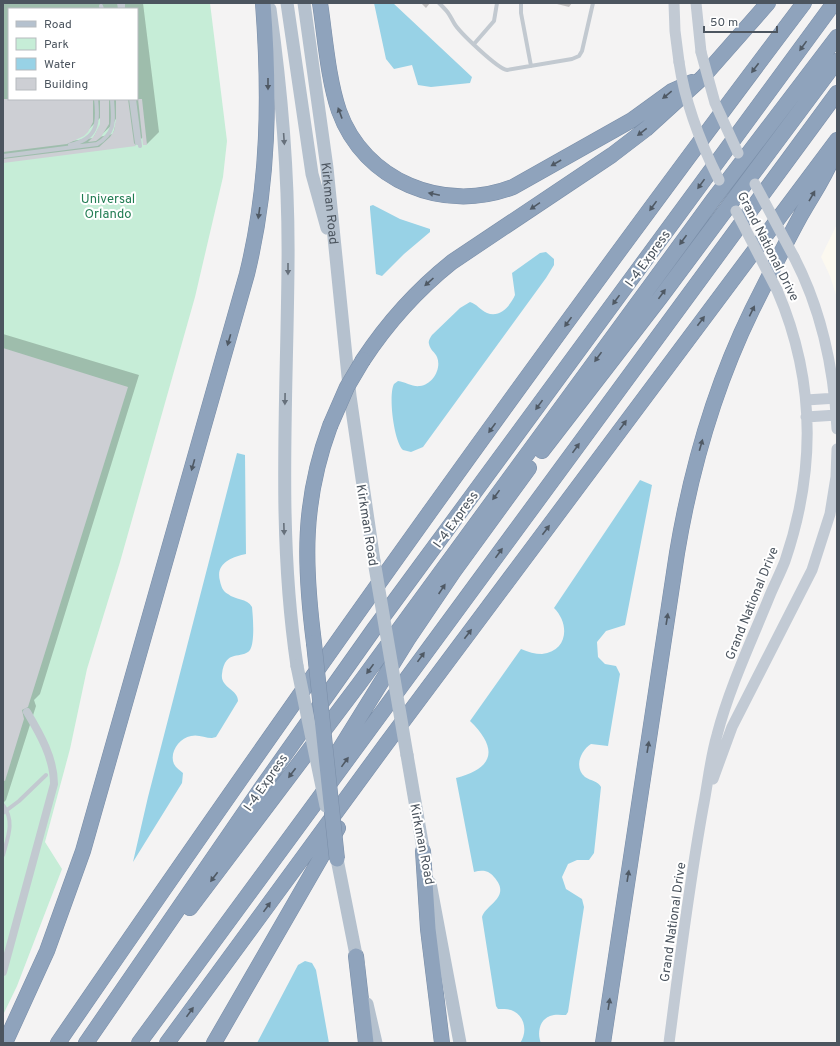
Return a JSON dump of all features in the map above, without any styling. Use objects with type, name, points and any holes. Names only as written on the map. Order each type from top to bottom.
[{"type":"highway","points":[[5,1043],[44,956],[83,851],[245,280],[257,223],[266,148],[268,77],[263,3]]},
{"type":"highway","points":[[320,3],[336,98],[341,116],[351,136],[372,161],[390,176],[408,185],[451,197],[476,196],[498,192],[513,187],[632,120],[672,91],[702,78]]},
{"type":"highway","points":[[337,859],[307,577],[307,524],[316,471],[330,426],[347,387],[363,360],[400,310],[438,274],[464,254],[621,148],[669,110],[702,78],[768,3]]},
{"type":"highway","points":[[58,1043],[240,779],[356,616],[658,199],[804,3]]},
{"type":"highway","name":"I-4 Express","points":[[87,1043],[262,787],[374,629],[834,3]]},
{"type":"highway","points":[[87,1043],[359,684],[721,183],[837,37]]},
{"type":"highway","points":[[264,873],[380,683],[454,571],[547,443],[753,180],[837,61]]},
{"type":"highway","points":[[139,1043],[837,93]]},
{"type":"highway","points":[[167,1043],[386,744],[837,140]]},
{"type":"highway","points":[[603,1043],[677,552],[694,469],[714,405],[745,325],[797,223],[829,168],[837,144]]},
{"type":"highway","points":[[214,1043],[386,744]]},
{"type":"highway","points":[[424,851],[428,929],[442,1043]]},
{"type":"highway","points":[[356,956],[366,1043]]},
{"type":"main road","points":[[269,3],[282,108],[287,196],[288,278],[284,529],[290,616],[297,666],[356,956],[376,1043]]},
{"type":"main road","points":[[287,3],[312,174],[333,247],[338,273]]},
{"type":"main road","name":"Kirkman Road","points":[[304,3],[325,150],[352,413],[374,561],[424,851],[460,1043]]},
{"type":"street","name":"Grand National Drive","points":[[669,1043],[696,848],[711,759],[717,733],[733,686],[785,561],[803,487],[806,417],[806,400],[798,349],[777,290],[705,151],[694,123],[684,90],[679,62],[675,32],[674,3]]},
{"type":"street","name":"Grand National Drive","points":[[696,3],[701,52],[715,103],[741,157],[794,257],[820,322],[831,367],[836,398],[837,429]]},
{"type":"street","points":[[806,400],[836,398]]},
{"type":"street","points":[[806,417],[837,415]]},
{"type":"street","name":"Grand National Drive","points":[[704,804],[732,727],[812,570],[830,514],[836,477],[837,449]]},
{"type":"street","points":[[3,972],[54,784],[54,774],[50,758],[40,735],[27,712]]},
{"type":"lane","points":[[439,3],[450,14],[454,24],[474,44],[502,68],[511,70],[572,59],[578,56],[582,51],[593,3]]},
{"type":"lane","points":[[474,44],[494,21],[497,3]]},
{"type":"lane","points":[[521,3],[521,13],[531,66]]},
{"type":"lane","points":[[47,150],[84,142],[94,131],[96,100]]},
{"type":"lane","points":[[3,156],[97,144],[106,139],[111,131],[114,119],[112,100]]},
{"type":"lane","points":[[131,100],[138,144],[134,100]]},
{"type":"lane","points":[[3,813],[19,801],[46,775]]},
{"type":"lane","points":[[3,805],[9,813],[11,821],[3,855]]},
{"type":"shaded area","points":[[837,224],[837,298],[830,276],[821,257]]},
{"type":"green space","name":"Universal Orlando","points":[[3,3],[210,3],[227,141],[223,177],[195,297],[120,562],[87,669],[70,749],[45,842],[62,869],[17,986],[3,1015]]},
{"type":"water","points":[[374,3],[393,3],[472,77],[470,83],[431,87],[418,85],[412,65],[394,69],[386,59]]},
{"type":"water","points":[[373,205],[400,219],[430,229],[430,232],[404,254],[382,276],[376,274],[370,209],[370,206]]},
{"type":"water","points":[[546,252],[554,259],[554,265],[546,278],[423,447],[411,452],[403,450],[397,438],[393,418],[392,390],[394,384],[398,381],[420,386],[432,380],[437,371],[438,362],[437,357],[430,348],[429,340],[432,335],[460,308],[470,302],[487,313],[496,314],[504,310],[515,295],[512,273],[540,253]]},
{"type":"water","points":[[237,453],[245,455],[246,554],[230,559],[222,565],[219,575],[222,589],[225,592],[247,602],[252,607],[252,646],[247,653],[230,658],[224,666],[222,679],[226,686],[235,694],[238,701],[216,737],[212,738],[196,735],[187,737],[176,747],[173,760],[177,768],[183,773],[182,783],[133,862],[148,797]]},
{"type":"water","points":[[640,480],[652,485],[625,625],[606,631],[597,642],[598,657],[605,664],[616,666],[620,674],[608,746],[591,744],[581,755],[579,764],[585,777],[596,782],[601,787],[594,853],[589,860],[577,860],[568,864],[562,877],[566,889],[582,899],[584,907],[568,1012],[566,1015],[550,1016],[543,1021],[539,1032],[541,1043],[520,1043],[524,1034],[524,1024],[522,1020],[516,1012],[498,1009],[496,1006],[482,917],[484,912],[499,895],[499,884],[494,877],[487,872],[474,872],[456,778],[479,769],[485,763],[488,756],[488,748],[485,740],[470,721],[521,649],[532,653],[542,654],[551,652],[557,648],[564,636],[564,629],[563,622],[554,608]]},
{"type":"water","points":[[305,961],[312,963],[316,970],[329,1043],[257,1043],[298,965]]},
{"type":"building","points":[[3,99],[93,100],[93,122],[88,132],[84,136],[67,144],[3,152]]},
{"type":"building","points":[[138,99],[142,99],[147,145],[143,145]]},
{"type":"building","points":[[100,100],[109,100],[109,124],[101,137],[96,141],[88,142],[94,136],[100,124]]},
{"type":"building","points":[[116,100],[128,100],[134,143],[136,146],[3,163],[3,159],[99,147],[114,131],[116,119]]},
{"type":"building","points":[[3,348],[128,387],[28,707],[22,710],[24,719],[5,781],[3,780]]}]
